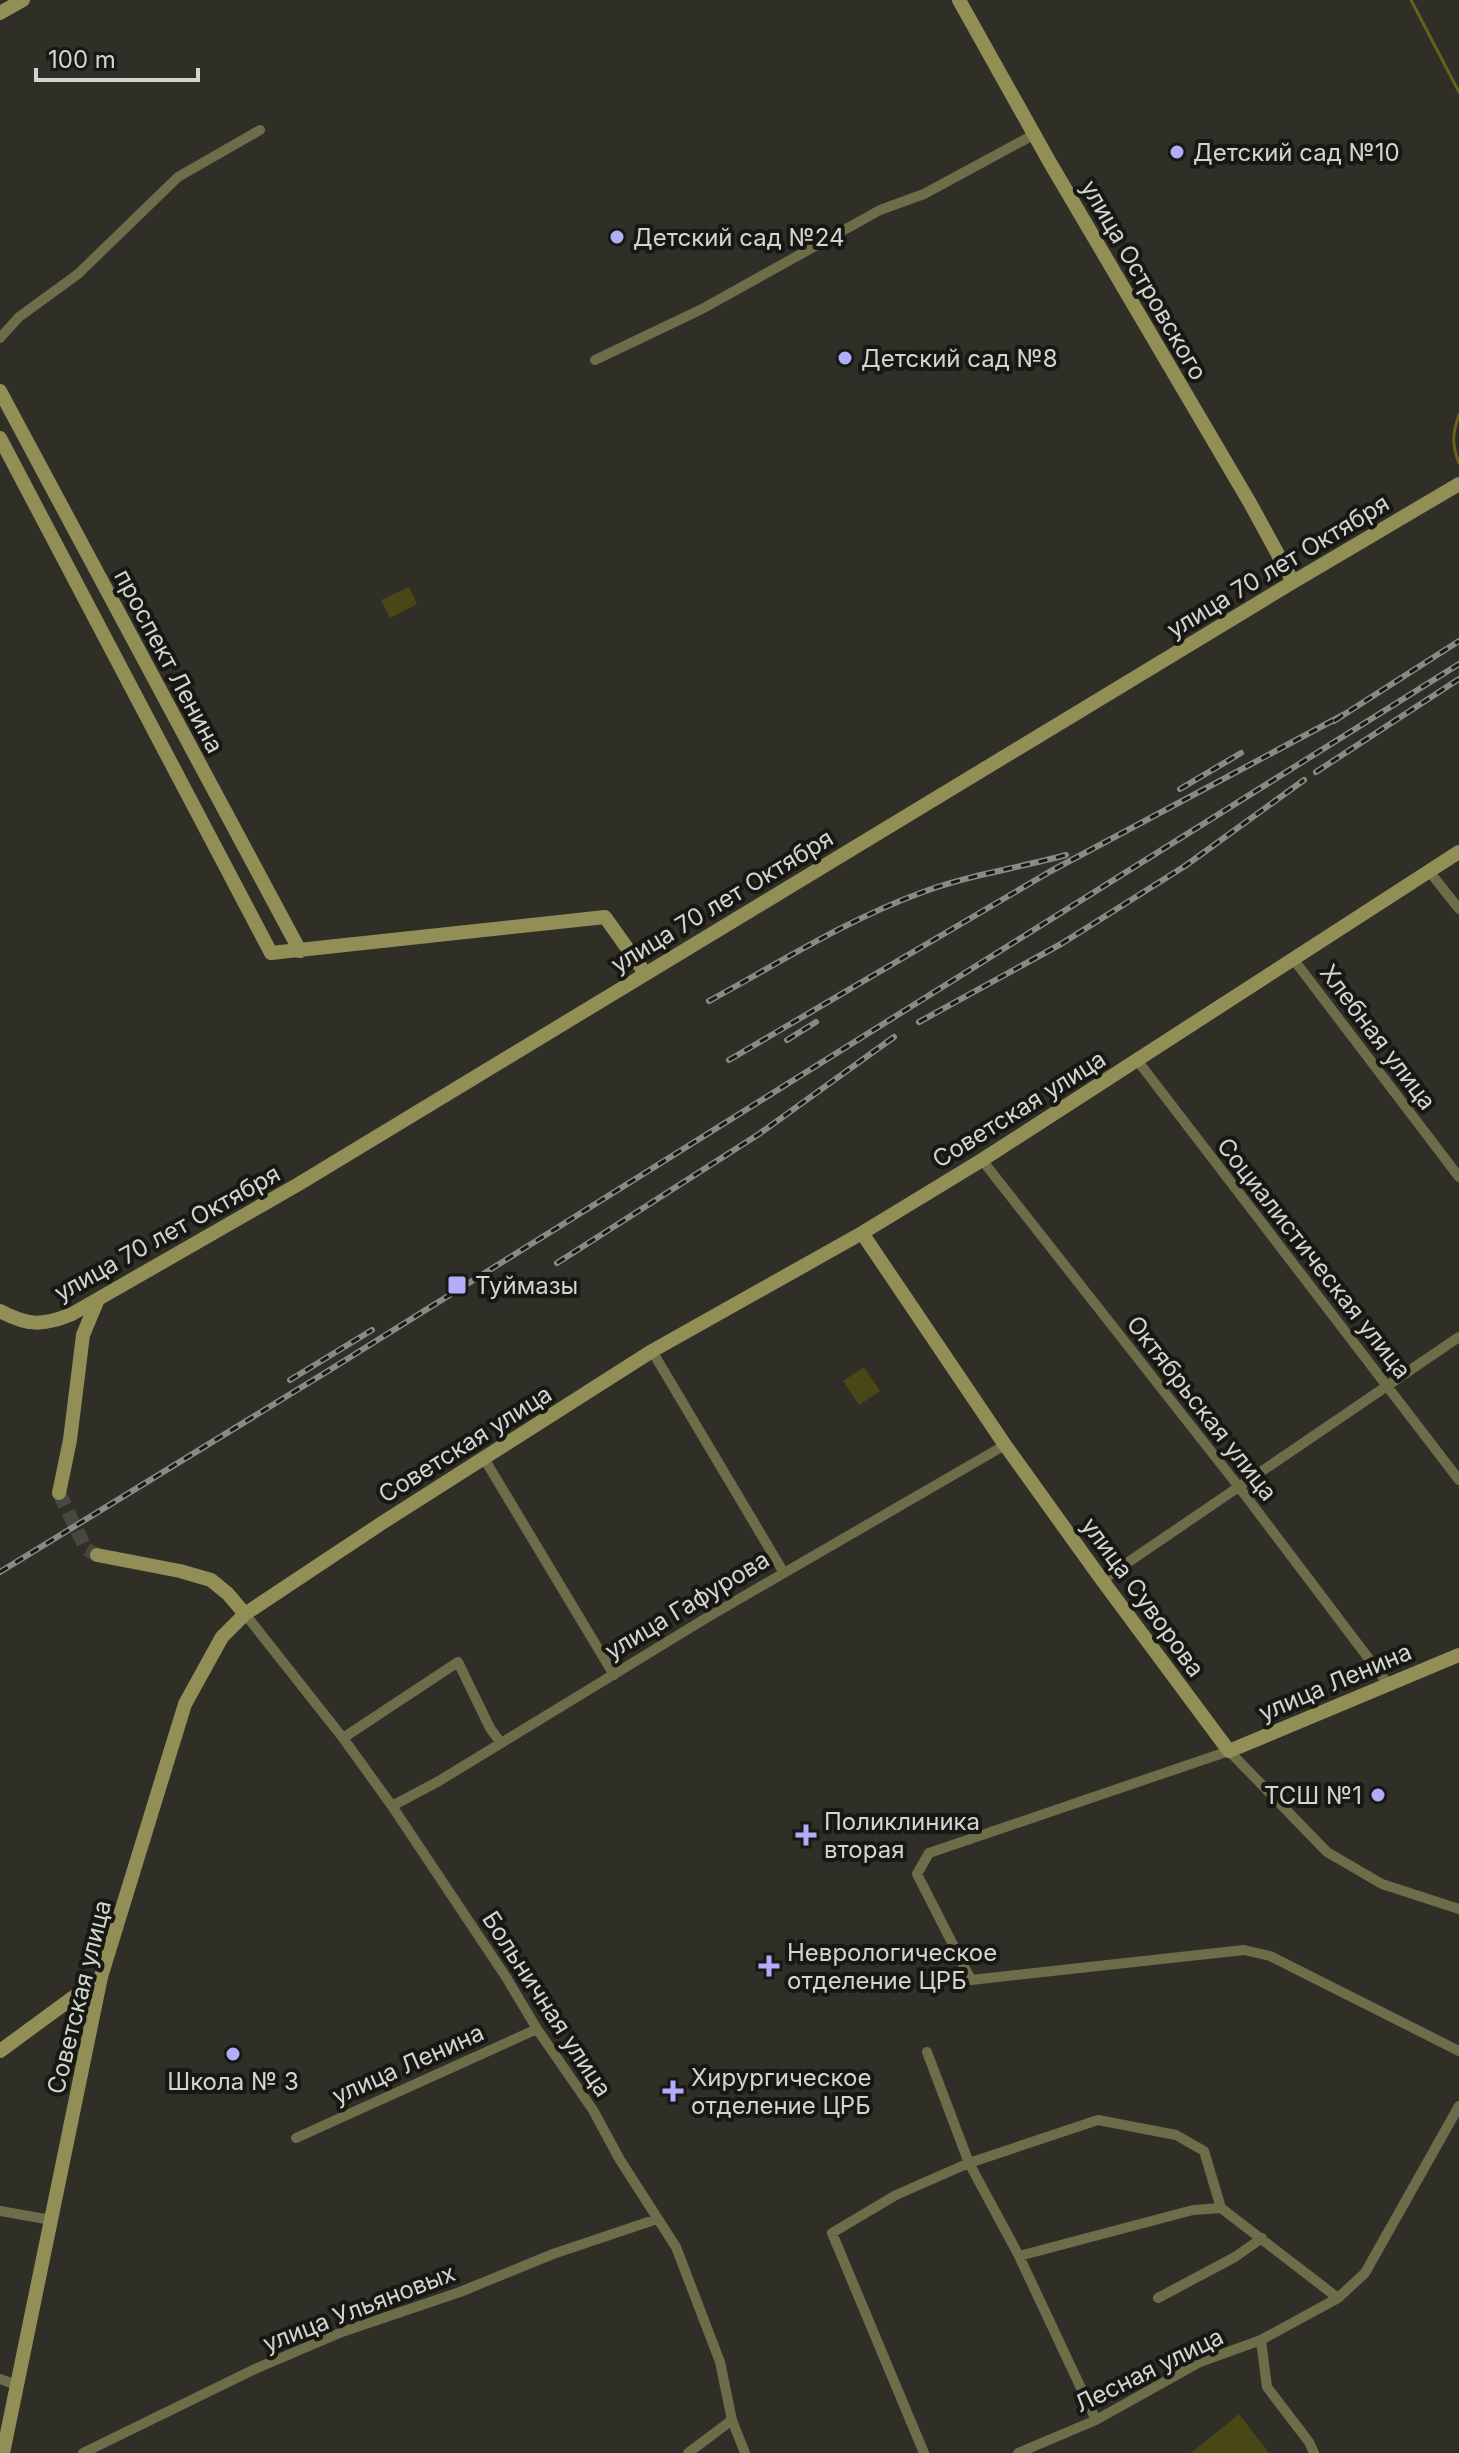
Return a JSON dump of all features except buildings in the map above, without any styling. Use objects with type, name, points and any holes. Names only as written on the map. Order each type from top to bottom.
[{"type":"street","points":[[0,13],[23,0]]},
{"type":"street","name":"улица Островского","points":[[959,0],[1293,582]]},
{"type":"street","points":[[0,338],[19,317],[78,274],[178,177],[260,130]]},
{"type":"street","points":[[595,360],[702,309],[880,210],[924,194],[1035,134]]},
{"type":"street","name":"проспект Ленина","points":[[0,391],[300,951],[271,953],[0,438]]},
{"type":"street","name":"улица 70 лет Октября","points":[[1,1311],[22,1322],[43,1324],[72,1314],[297,1185],[1459,484]]},
{"type":"street","name":"Советская улица","points":[[3,2453],[101,1977],[185,1704],[222,1637],[245,1614],[652,1351],[862,1233],[982,1160],[1459,852]]},
{"type":"street","points":[[1429,871],[1459,909]]},
{"type":"street","points":[[300,951],[605,917],[645,973]]},
{"type":"street","name":"Хлебная улица","points":[[1294,960],[1459,1177]]},
{"type":"street","name":"Социалистическая улица","points":[[1137,1060],[1459,1480]]},
{"type":"street","name":"Октябрьская улица","points":[[982,1160],[1239,1487],[1388,1684]]},
{"type":"street","name":"улица Суворова","points":[[862,1233],[1005,1445],[1229,1751],[1327,1852],[1382,1884],[1459,1909]]},
{"type":"street","points":[[59,1493],[70,1440],[83,1335],[98,1298]]},
{"type":"street","points":[[1102,1580],[1459,1337]]},
{"type":"street","points":[[652,1351],[784,1573]]},
{"type":"street","name":"улица Гафурова","points":[[392,1806],[1005,1445]]},
{"type":"street","points":[[485,1460],[614,1675]]},
{"type":"street","points":[[97,1555],[211,1580],[245,1614]]},
{"type":"street","name":"Больничная улица","points":[[245,1614],[343,1738],[392,1806],[593,2110],[620,2160],[676,2247],[720,2362],[732,2420],[745,2453]]},
{"type":"street","name":"улица Ленина","points":[[1229,1751],[1459,1655]]},
{"type":"street","points":[[343,1738],[458,1662],[490,1728],[501,1743]]},
{"type":"street","points":[[1229,1751],[929,1853],[917,1874],[971,1980],[1244,1950],[1270,1956],[1459,2051]]},
{"type":"street","points":[[0,2051],[101,1977]]},
{"type":"street","name":"улица Ленина","points":[[296,2138],[537,2029]]},
{"type":"street","points":[[927,2052],[969,2163],[1019,2256],[1096,2420]]},
{"type":"street","name":"Лесная улица","points":[[1018,2453],[1096,2420],[1200,2362],[1261,2340],[1338,2298],[1365,2273],[1459,2106]]},
{"type":"street","points":[[924,2453],[832,2233],[896,2195],[969,2163],[1098,2120],[1176,2135],[1204,2151],[1221,2208],[1338,2298]]},
{"type":"street","points":[[1019,2256],[1193,2210],[1221,2208]]},
{"type":"street","points":[[0,2211],[51,2220]]},
{"type":"street","name":"улица Ульяновых","points":[[83,2453],[255,2369],[342,2332],[657,2219]]},
{"type":"street","points":[[1158,2298],[1235,2257],[1262,2238]]},
{"type":"street","points":[[1261,2340],[1267,2387],[1314,2453]]},
{"type":"street","points":[[0,2379],[16,2385]]},
{"type":"street","points":[[688,2453],[732,2420]]},
{"type":"shaded area","points":[[409,587],[417,604],[390,618],[381,600]]},
{"type":"shaded area","points":[[864,1367],[880,1391],[859,1405],[843,1381]]},
{"type":"shaded area","points":[[1239,2414],[1269,2453],[1191,2453]]},
{"type":"waterway","points":[[1411,0],[1459,92]]},
{"type":"waterway","points":[[1459,415],[1454,439],[1459,463]]},
{"type":"tunnel","points":[[59,1493],[86,1549],[97,1555]]},
{"type":"railway","points":[[1334,721],[1459,641]]},
{"type":"railway","points":[[0,1572],[328,1371],[1459,664]]},
{"type":"railway","points":[[1316,772],[1459,679]]},
{"type":"railway","points":[[729,1060],[1051,871],[1343,715]]},
{"type":"railway","points":[[1180,789],[1241,753]]},
{"type":"railway","points":[[919,1022],[1061,944],[1185,866],[1304,780]]},
{"type":"railway","points":[[709,1001],[814,942],[895,903],[958,881],[1066,855]]},
{"type":"railway","points":[[787,1040],[816,1022]]},
{"type":"railway","points":[[557,1263],[759,1134],[894,1037]]},
{"type":"railway","points":[[290,1380],[372,1330]]},
{"type":"place","name":"Детский сад №10","points":[[1177,152]]},
{"type":"place","name":"Детский сад №24","points":[[617,237]]},
{"type":"place","name":"Детский сад №8","points":[[845,358]]},
{"type":"place","name":"Туймазы","points":[[457,1285]]},
{"type":"place","name":"ТСШ №1","points":[[1378,1795]]},
{"type":"place","name":"Поликлиника вторая","points":[[806,1835]]},
{"type":"place","name":"Неврологическое отделение ЦРБ","points":[[769,1966]]},
{"type":"place","name":"Школа № 3","points":[[233,2054]]},
{"type":"place","name":"Хирургическое отделение ЦРБ","points":[[673,2091]]}]
